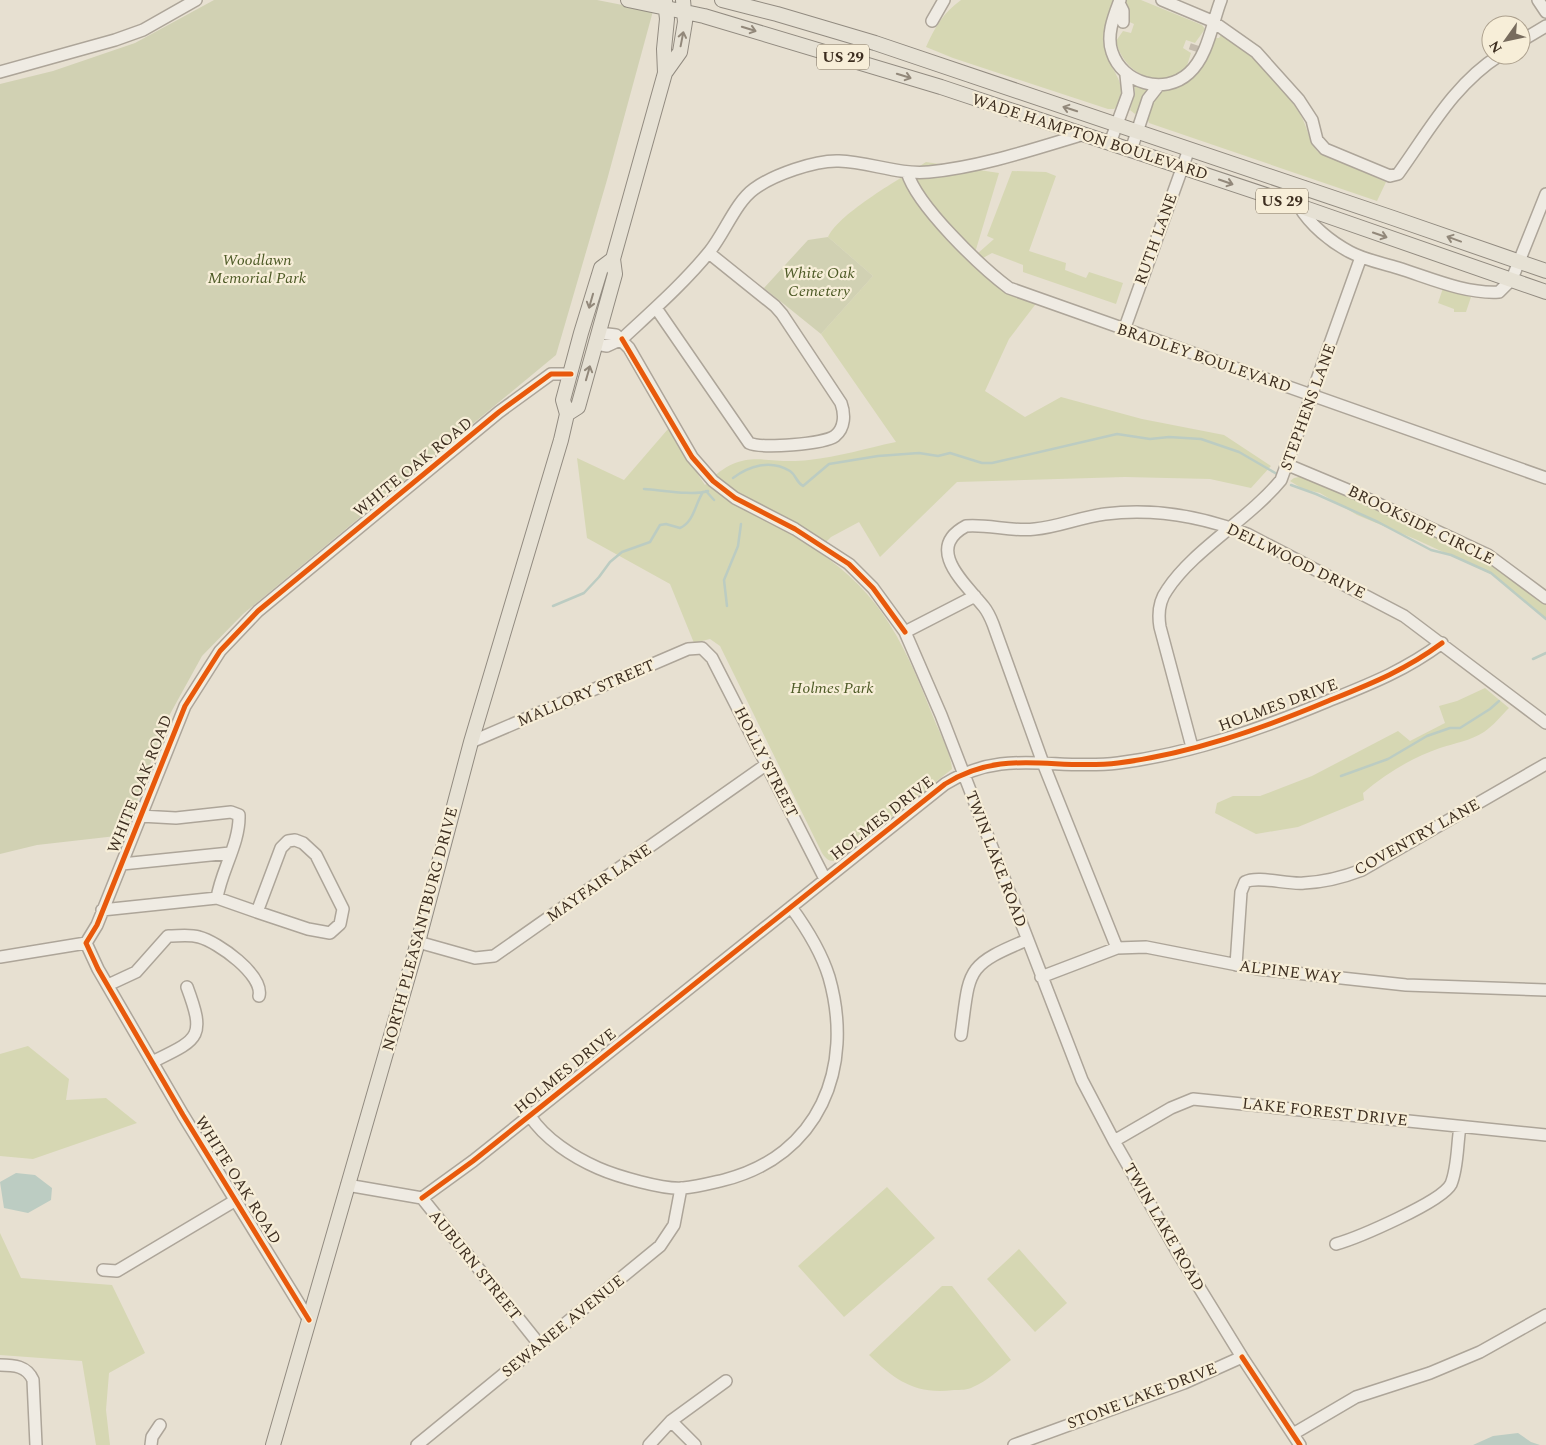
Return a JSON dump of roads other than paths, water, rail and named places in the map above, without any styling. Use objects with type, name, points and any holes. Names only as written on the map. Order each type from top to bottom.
[{"type":"main road","name":"WADE HAMPTON BOULEVARD","points":[[628,0],[684,6],[727,23],[1033,117],[1299,206],[1546,292]]},
{"type":"main road","name":"WADE HAMPTON BOULEVARD","points":[[727,1],[812,24],[1038,98],[1304,187],[1546,271]]},
{"type":"main road","points":[[727,1],[727,23]]},
{"type":"main road","name":"NORTH PLEASANTBURG DRIVE","points":[[567,414],[578,407],[598,339],[615,274],[613,259],[665,73],[665,4]]},
{"type":"main road","name":"NORTH PLEASANTBURG DRIVE","points":[[665,73],[680,52],[684,32],[684,6]]},
{"type":"main road","points":[[805,46],[812,24]]},
{"type":"main road","points":[[1033,117],[1038,98]]},
{"type":"main road","name":"NORTH PLEASANTBURG DRIVE","points":[[273,1445],[418,942],[471,742],[567,414],[562,400],[601,268],[613,259]]},
{"type":"street","points":[[0,72],[124,37],[143,30],[196,0]]},
{"type":"street","points":[[932,21],[944,0]]},
{"type":"street","points":[[1162,0],[1212,22],[1256,52],[1278,74],[1299,100],[1312,120],[1317,140],[1325,149],[1390,176],[1398,174],[1438,115],[1457,91],[1485,65]]},
{"type":"street","points":[[1193,69],[1199,46],[1221,0]]},
{"type":"street","points":[[1538,0],[1546,12]]},
{"type":"street","points":[[1110,43],[1122,25],[1123,11],[1119,1]]},
{"type":"street","points":[[1110,143],[1128,94],[1126,75],[1117,64],[1109,36],[1119,1]]},
{"type":"street","points":[[1531,35],[1546,26]]},
{"type":"street","points":[[1126,75],[1159,85],[1174,82],[1198,64],[1199,46]]},
{"type":"street","points":[[1131,150],[1148,99],[1159,85]]},
{"type":"street","points":[[598,339],[607,346],[622,340],[656,308],[709,252],[726,229],[744,197],[755,188],[775,178],[803,168],[839,161],[907,172],[952,169],[1084,134]]},
{"type":"street","name":"RUTH LANE","points":[[1124,330],[1189,149]]},
{"type":"street","name":"BRADLEY BOULEVARD","points":[[907,172],[910,183],[924,202],[988,272],[1009,288],[1546,478]]},
{"type":"street","points":[[1304,187],[1299,206],[1316,227],[1350,252],[1454,286],[1490,293],[1499,292],[1512,279],[1546,194]]},
{"type":"street","points":[[656,308],[749,443],[769,446],[827,440],[837,434],[844,420],[841,403],[782,314],[775,306],[709,252]]},
{"type":"street","name":"STEPHENS LANE","points":[[1192,747],[1163,641],[1159,621],[1160,606],[1167,590],[1177,578],[1270,493],[1281,480],[1362,257]]},
{"type":"street","name":"TWIN LAKE ROAD","points":[[622,340],[692,457],[713,481],[740,501],[804,534],[849,564],[873,588],[905,632],[964,773],[1077,1069],[1114,1141],[1242,1357],[1300,1445]]},
{"type":"street","name":"WHITE OAK ROAD","points":[[309,1320],[152,1062],[86,943],[122,864],[185,706],[220,651],[258,610],[499,412],[551,374],[571,374]]},
{"type":"street","name":"BROOKSIDE CIRCLE","points":[[1288,465],[1355,493],[1488,555],[1546,598]]},
{"type":"street","name":"DELLWOOD DRIVE","points":[[1117,948],[1043,764],[996,631],[986,610],[954,571],[948,558],[953,537],[966,526],[1035,529],[1104,514],[1162,512],[1191,516],[1231,528],[1247,534],[1404,616],[1546,723]]},
{"type":"street","points":[[905,632],[975,596]]},
{"type":"street","name":"HOLMES DRIVE","points":[[422,1198],[530,1116],[945,784],[964,773],[1009,762],[1104,765],[1141,759],[1253,731],[1388,677],[1442,643]]},
{"type":"street","name":"MALLORY STREET","points":[[471,742],[688,649],[702,648]]},
{"type":"street","name":"HOLLY STREET","points":[[702,648],[712,658],[825,879]]},
{"type":"street","name":"MAYFAIR LANE","points":[[418,942],[475,958],[494,956],[767,764]]},
{"type":"street","name":"COVENTRY LANE","points":[[1236,965],[1241,892],[1245,882],[1254,879],[1305,883],[1338,878],[1362,870],[1546,764]]},
{"type":"street","points":[[140,816],[176,818],[237,813],[239,815],[238,826],[219,885],[217,898]]},
{"type":"street","points":[[102,910],[217,898],[258,912],[326,933],[339,926],[343,916],[343,909],[316,855],[308,846],[295,840],[285,843],[281,848],[258,912]]},
{"type":"street","points":[[122,864],[230,853]]},
{"type":"street","points":[[530,1116],[559,1145],[588,1164],[629,1179],[681,1188],[736,1177],[773,1160],[805,1131],[816,1117],[828,1091],[837,1037],[829,977],[817,947],[791,907]]},
{"type":"street","points":[[108,985],[136,972],[168,936],[188,935],[207,939],[230,953],[256,981],[260,988],[259,996]]},
{"type":"street","points":[[961,1035],[969,982],[973,970],[979,963],[996,953],[1027,940]]},
{"type":"street","points":[[0,957],[86,943]]},
{"type":"street","name":"ALPINE WAY","points":[[1042,977],[1117,948],[1161,949],[1236,965],[1406,985],[1546,990]]},
{"type":"street","points":[[152,1062],[195,1036],[198,1022],[187,987]]},
{"type":"street","name":"LAKE FOREST DRIVE","points":[[1114,1141],[1182,1102],[1193,1099],[1546,1135]]},
{"type":"street","points":[[1336,1244],[1384,1226],[1446,1190],[1453,1175],[1460,1126]]},
{"type":"street","name":"AUBURN STREET","points":[[347,1185],[422,1198],[539,1344]]},
{"type":"street","name":"SEWANEE AVENUE","points":[[416,1445],[660,1246],[674,1225],[681,1188]]},
{"type":"street","points":[[102,1270],[117,1270],[236,1200]]},
{"type":"street","points":[[1293,1434],[1356,1397],[1430,1373],[1480,1352],[1546,1315]]},
{"type":"street","name":"STONE LAKE DRIVE","points":[[1014,1445],[1184,1383],[1242,1357]]},
{"type":"street","points":[[0,1365],[23,1368],[30,1374],[33,1380],[36,1445]]},
{"type":"street","points":[[649,1445],[671,1421],[726,1381]]},
{"type":"street","points":[[671,1421],[695,1445]]},
{"type":"street","points":[[152,1445],[152,1437],[160,1425]]},
{"type":"waterway","points":[[733,478],[753,467],[775,465],[790,471],[803,486],[829,464],[878,456],[919,453],[938,456],[950,453],[982,463],[992,463],[1117,434],[1150,439],[1169,437],[1201,439],[1239,452],[1277,474]]},
{"type":"waterway","points":[[1291,485],[1316,494],[1378,522],[1431,550],[1451,555],[1491,573],[1546,619]]},
{"type":"waterway","points":[[644,489],[685,493],[708,491]]},
{"type":"waterway","points":[[706,491],[714,500]]},
{"type":"waterway","points":[[553,606],[584,593],[610,562],[622,552],[650,542],[660,525],[666,524],[680,528],[685,525],[703,492]]},
{"type":"waterway","points":[[727,606],[724,580],[738,546],[741,524]]},
{"type":"waterway","points":[[1533,659],[1546,653]]},
{"type":"waterway","points":[[1341,776],[1388,759],[1427,736],[1450,728],[1460,728],[1499,701]]},
{"type":"tunnel","points":[[1194,51],[1196,45]]},
{"type":"park label","name":"Woodlawn Memorial Park","points":[[257,269]]},
{"type":"park label","name":"White Oak Cemetery","points":[[819,282]]},
{"type":"park label","name":"Holmes Park","points":[[832,688]]}]
